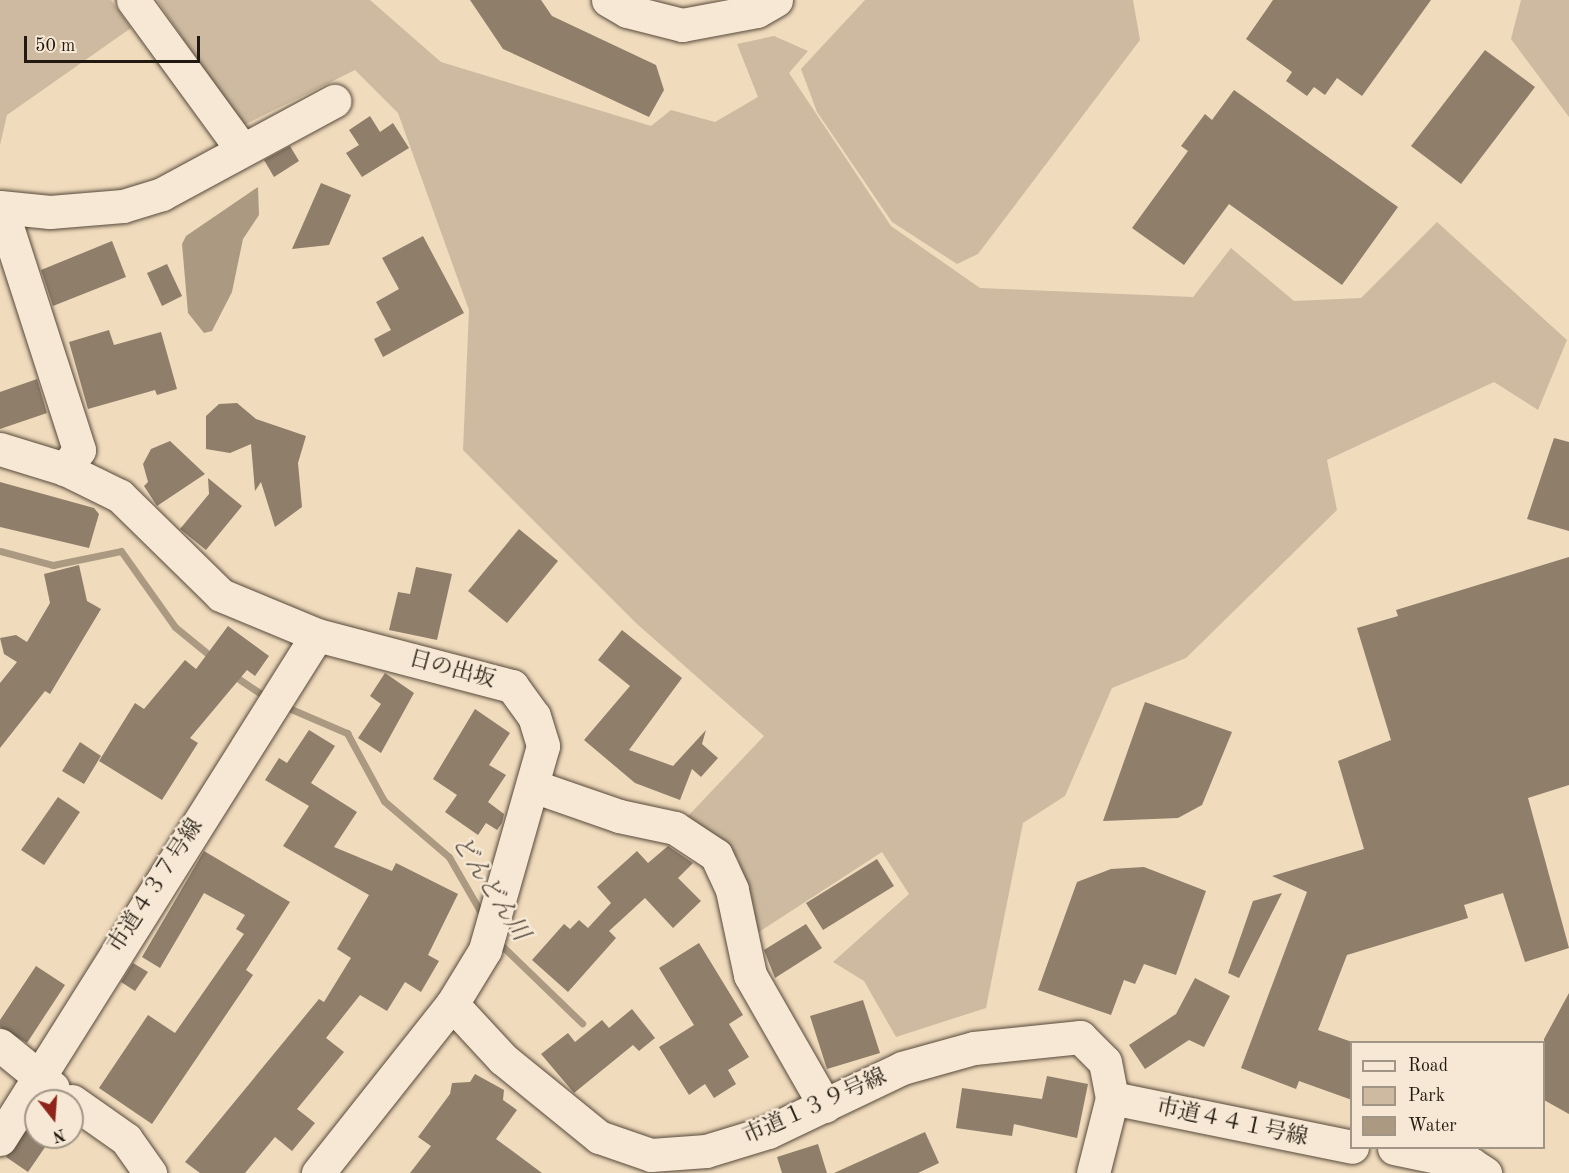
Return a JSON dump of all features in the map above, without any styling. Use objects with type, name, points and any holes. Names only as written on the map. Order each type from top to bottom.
[{"type":"street","points":[[133,0],[241,148]]},
{"type":"street","points":[[608,0],[627,11],[682,25],[757,11],[776,0]]},
{"type":"street","points":[[66,469],[79,450],[1,207],[50,212],[123,206],[162,194],[241,148],[334,101]]},
{"type":"street","name":"日の出坂","points":[[0,449],[66,469],[120,496],[221,595],[317,635],[512,686],[534,716],[543,746],[485,950],[452,1004],[318,1173]]},
{"type":"street","name":"市道４３７号線","points":[[0,1139],[35,1075],[317,635]]},
{"type":"street","points":[[533,786],[619,816],[675,828],[716,855],[732,890],[750,975],[825,1106]]},
{"type":"street","name":"市道１３９号線","points":[[452,1004],[503,1059],[599,1137],[651,1164],[706,1151],[768,1132],[902,1068],[974,1048],[1080,1037],[1105,1062],[1112,1098]]},
{"type":"street","points":[[0,1045],[55,1089]]},
{"type":"street","points":[[1093,1173],[1096,1143],[1112,1098]]},
{"type":"street","name":"市道４４１号線","points":[[1112,1098],[1350,1147]]},
{"type":"street","points":[[84,1109],[126,1139],[150,1173]]},
{"type":"street","points":[[1399,1149],[1470,1164],[1485,1173]]},
{"type":"green space","points":[[0,0],[111,0],[131,28],[7,115],[0,145]]},
{"type":"green space","points":[[157,0],[370,0],[441,62],[651,126],[671,110],[715,122],[758,97],[737,44],[774,36],[808,51],[789,73],[891,226],[980,288],[1193,297],[1231,248],[1294,301],[1361,298],[1437,222],[1567,340],[1538,410],[1494,382],[1327,460],[1337,510],[1186,658],[1112,688],[1065,796],[1023,823],[986,1008],[896,1037],[864,981],[833,962],[909,894],[882,852],[756,934],[738,858],[688,816],[764,736],[637,624],[463,450],[469,310],[398,113],[355,70],[242,126]]},
{"type":"green space","points":[[865,0],[1133,0],[1140,40],[978,254],[957,264],[892,222],[817,112],[801,69]]},
{"type":"green space","points":[[1521,0],[1569,0],[1569,117],[1511,39]]},
{"type":"water","points":[[258,187],[259,215],[243,239],[232,292],[212,331],[204,333],[188,313],[182,244],[186,236]]},
{"type":"building","points":[[470,0],[541,0],[552,16],[656,65],[664,90],[649,117],[503,49]]},
{"type":"building","points":[[1273,0],[1431,0],[1362,96],[1337,78],[1325,95],[1314,87],[1307,96],[1286,81],[1292,72],[1246,39]]},
{"type":"building","points":[[1485,50],[1535,87],[1461,184],[1411,146]]},
{"type":"building","points":[[1234,90],[1398,207],[1342,285],[1229,204],[1184,265],[1132,228],[1188,151],[1181,146],[1205,114],[1212,120]]},
{"type":"building","points":[[370,116],[380,132],[393,123],[409,148],[362,177],[346,153],[359,145],[349,130]]},
{"type":"building","points":[[290,146],[299,161],[274,177],[264,160]]},
{"type":"building","points":[[321,183],[351,195],[329,245],[292,249]]},
{"type":"building","points":[[423,236],[464,313],[383,357],[374,339],[391,330],[376,302],[399,289],[382,258]]},
{"type":"building","points":[[112,241],[126,277],[53,306],[41,270]]},
{"type":"building","points":[[167,264],[182,296],[162,306],[147,273]]},
{"type":"building","points":[[109,330],[114,345],[161,332],[177,389],[157,395],[155,390],[88,409],[69,342]]},
{"type":"building","points":[[37,379],[47,413],[0,429],[0,392]]},
{"type":"building","points":[[237,403],[256,419],[306,436],[298,463],[302,507],[275,527],[261,482],[255,491],[251,444],[230,453],[206,449],[206,416],[219,404]]},
{"type":"building","points":[[1554,438],[1569,442],[1569,531],[1527,519]]},
{"type":"building","points":[[170,441],[205,474],[157,506],[144,486],[148,482],[143,464],[151,449]]},
{"type":"building","points":[[208,478],[242,506],[206,550],[180,529],[209,494]]},
{"type":"building","points":[[0,482],[94,508],[99,514],[89,548],[0,527]]},
{"type":"building","points":[[519,529],[558,561],[507,623],[468,591]]},
{"type":"building","points":[[1569,557],[1569,785],[1528,798],[1569,948],[1525,962],[1503,893],[1464,905],[1468,918],[1347,955],[1318,1030],[1350,1041],[1350,1099],[1299,1081],[1296,1089],[1241,1068],[1307,892],[1272,876],[1364,849],[1338,761],[1391,740],[1357,628],[1398,616],[1396,610]]},
{"type":"building","points":[[79,565],[87,601],[101,609],[50,694],[45,691],[0,748],[0,683],[17,662],[4,654],[0,638],[16,635],[27,642],[50,603],[44,574]]},
{"type":"building","points":[[416,567],[452,574],[437,640],[389,630],[398,592],[410,594]]},
{"type":"building","points":[[228,626],[269,656],[255,676],[247,670],[190,738],[198,743],[162,800],[99,761],[135,703],[144,709],[185,660],[196,669]]},
{"type":"building","points":[[622,630],[682,678],[629,750],[673,766],[706,730],[702,744],[718,758],[701,777],[692,769],[680,800],[635,783],[584,740],[630,686],[598,660]]},
{"type":"building","points":[[385,673],[414,693],[381,753],[358,738],[381,704],[370,696]]},
{"type":"building","points":[[1145,702],[1232,732],[1202,805],[1178,818],[1103,821]]},
{"type":"building","points":[[475,709],[510,733],[489,765],[506,775],[488,802],[504,814],[502,823],[497,830],[486,823],[478,835],[445,812],[457,795],[433,779]]},
{"type":"building","points":[[309,730],[335,746],[311,783],[357,812],[334,847],[392,871],[396,863],[458,894],[428,955],[439,961],[421,992],[405,982],[387,1011],[360,995],[326,1038],[344,1052],[297,1109],[315,1123],[292,1151],[275,1137],[245,1173],[200,1173],[185,1162],[319,999],[324,1002],[351,958],[337,949],[369,895],[283,846],[309,806],[265,780],[279,758],[287,763]]},
{"type":"building","points":[[80,742],[101,756],[84,784],[62,771]]},
{"type":"building","points":[[58,797],[80,812],[44,865],[21,850]]},
{"type":"building","points":[[668,846],[693,863],[678,878],[701,901],[673,928],[645,898],[609,931],[616,938],[568,992],[532,960],[564,924],[570,929],[579,920],[588,928],[611,903],[597,887],[637,851],[648,863]]},
{"type":"building","points":[[204,851],[290,902],[246,970],[253,975],[152,1124],[99,1088],[148,1015],[175,1033],[244,934],[236,929],[245,915],[204,893],[160,968],[142,957]]},
{"type":"building","points":[[877,859],[894,886],[823,930],[806,903]]},
{"type":"building","points":[[1144,867],[1206,891],[1176,975],[1144,964],[1135,984],[1124,980],[1111,1015],[1038,990],[1077,882],[1111,869]]},
{"type":"building","points":[[1282,893],[1239,978],[1228,973],[1253,901]]},
{"type":"building","points":[[806,924],[822,948],[775,978],[764,950]]},
{"type":"building","points":[[699,943],[743,1015],[729,1024],[749,1057],[728,1070],[736,1084],[714,1098],[705,1084],[689,1095],[659,1047],[694,1025],[659,968]]},
{"type":"building","points":[[133,963],[148,972],[135,991],[121,982]]},
{"type":"building","points":[[36,966],[65,985],[27,1043],[0,1027],[0,1020]]},
{"type":"building","points":[[1195,978],[1230,996],[1204,1047],[1189,1040],[1145,1069],[1129,1045],[1176,1014]]},
{"type":"building","points":[[1569,993],[1569,1114],[1545,1101],[1544,1039]]},
{"type":"building","points":[[863,1000],[880,1053],[827,1069],[810,1016]]},
{"type":"building","points":[[632,1009],[655,1038],[639,1051],[633,1045],[574,1093],[541,1054],[568,1033],[575,1042],[602,1020],[609,1028]]},
{"type":"building","points":[[475,1074],[504,1090],[503,1100],[517,1110],[496,1139],[542,1173],[410,1173],[431,1146],[418,1137],[450,1094],[452,1083],[470,1082]]},
{"type":"building","points":[[1047,1076],[1088,1084],[1077,1138],[1014,1124],[1012,1136],[956,1128],[962,1088],[1042,1099]]},
{"type":"building","points":[[925,1132],[939,1163],[918,1173],[834,1173]]},
{"type":"building","points":[[24,1133],[24,1149],[44,1149],[28,1172],[6,1157]]},
{"type":"building","points":[[818,1144],[827,1173],[782,1173],[777,1157]]},
{"type":"waterway","name":"どんどん川","points":[[0,551],[53,565],[121,551],[175,627],[213,658]]},
{"type":"waterway","name":"どんどん川","points":[[233,675],[266,697]]},
{"type":"waterway","name":"どんどん川","points":[[284,706],[347,733],[384,801],[449,857],[483,916]]},
{"type":"waterway","name":"どんどん川","points":[[498,942],[582,1023]]}]
